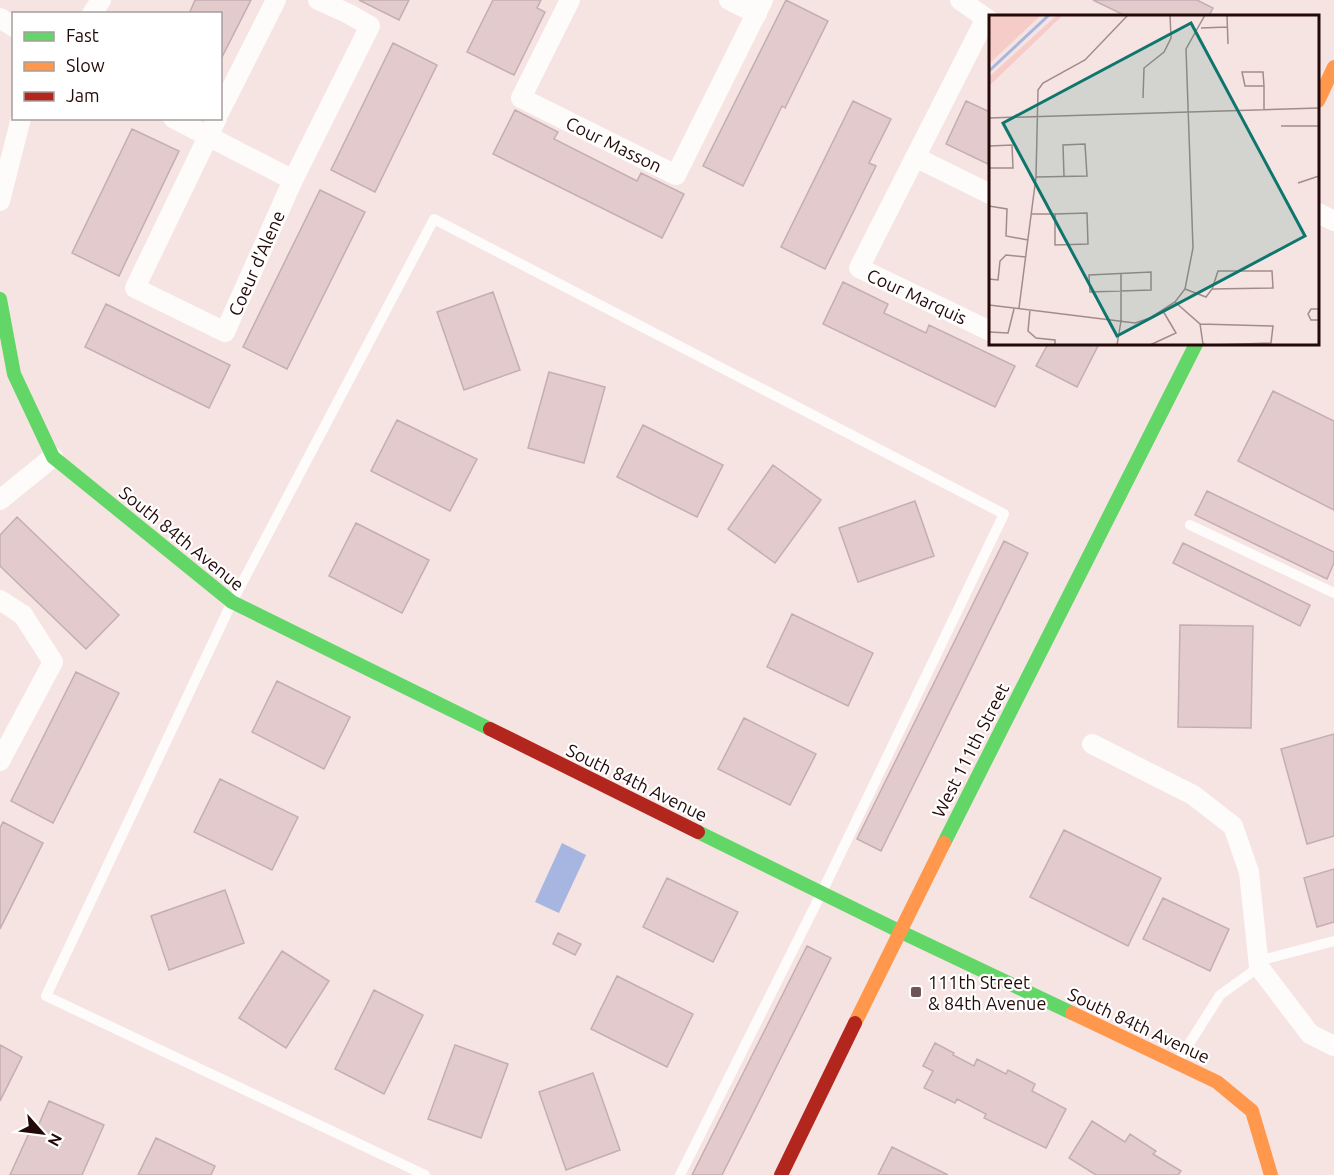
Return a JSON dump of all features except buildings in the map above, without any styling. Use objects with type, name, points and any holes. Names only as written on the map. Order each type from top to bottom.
[{"type":"street","points":[[222,107],[276,0]]},
{"type":"street","name":"Coeur d'Alene","points":[[212,127],[135,288],[225,332],[293,180],[370,26],[318,0]]},
{"type":"street","name":"Cour Masson","points":[[570,0],[521,98],[676,175],[760,7],[729,0]]},
{"type":"street","points":[[960,0],[988,20]]},
{"type":"street","name":"Cour Marquis","points":[[988,20],[859,268],[989,331]]},
{"type":"street","points":[[1319,97],[1334,67]]},
{"type":"street","points":[[0,201],[20,120]]},
{"type":"street","points":[[182,120],[212,127],[293,180]]},
{"type":"street","points":[[915,157],[989,194]]},
{"type":"street","points":[[1319,214],[1334,221]]},
{"type":"street","name":"South 84th Avenue","points":[[0,299],[7,377],[53,457],[232,602],[899,931],[1217,1082],[1252,1111],[1271,1175]]},
{"type":"street","name":"West 111th Street","points":[[781,1175],[899,931],[1195,345]]},
{"type":"street","points":[[0,500],[53,457]]},
{"type":"street","points":[[0,600],[23,615],[52,662],[0,761]]},
{"type":"street","points":[[1092,744],[1193,795],[1233,826],[1249,872],[1258,964],[1310,1034],[1334,1046]]},
{"type":"lane","points":[[425,1175],[46,996],[232,602],[434,219],[1004,514],[822,892],[680,1175]]},
{"type":"lane","points":[[1190,525],[1334,594]]},
{"type":"lane","points":[[1177,1063],[1220,995],[1258,964],[1334,941]]},
{"type":"water","points":[[562,843],[586,855],[559,913],[535,902]]},
{"type":"traffic: fast","points":[[0,299],[14,374],[53,457],[232,602],[490,729]]},
{"type":"traffic: fast","points":[[944,843],[1195,345]]},
{"type":"traffic: fast","points":[[698,832],[1072,1013]]},
{"type":"traffic: slow","points":[[1319,99],[1334,67]]},
{"type":"traffic: slow","points":[[855,1023],[944,843]]},
{"type":"traffic: slow","points":[[1072,1013],[1217,1082],[1252,1111],[1271,1175]]},
{"type":"traffic: jam","points":[[490,729],[698,832]]},
{"type":"traffic: jam","points":[[781,1175],[855,1023]]},
{"type":"place","name":"111th Street & 84th Avenue","points":[[916,992]]}]
